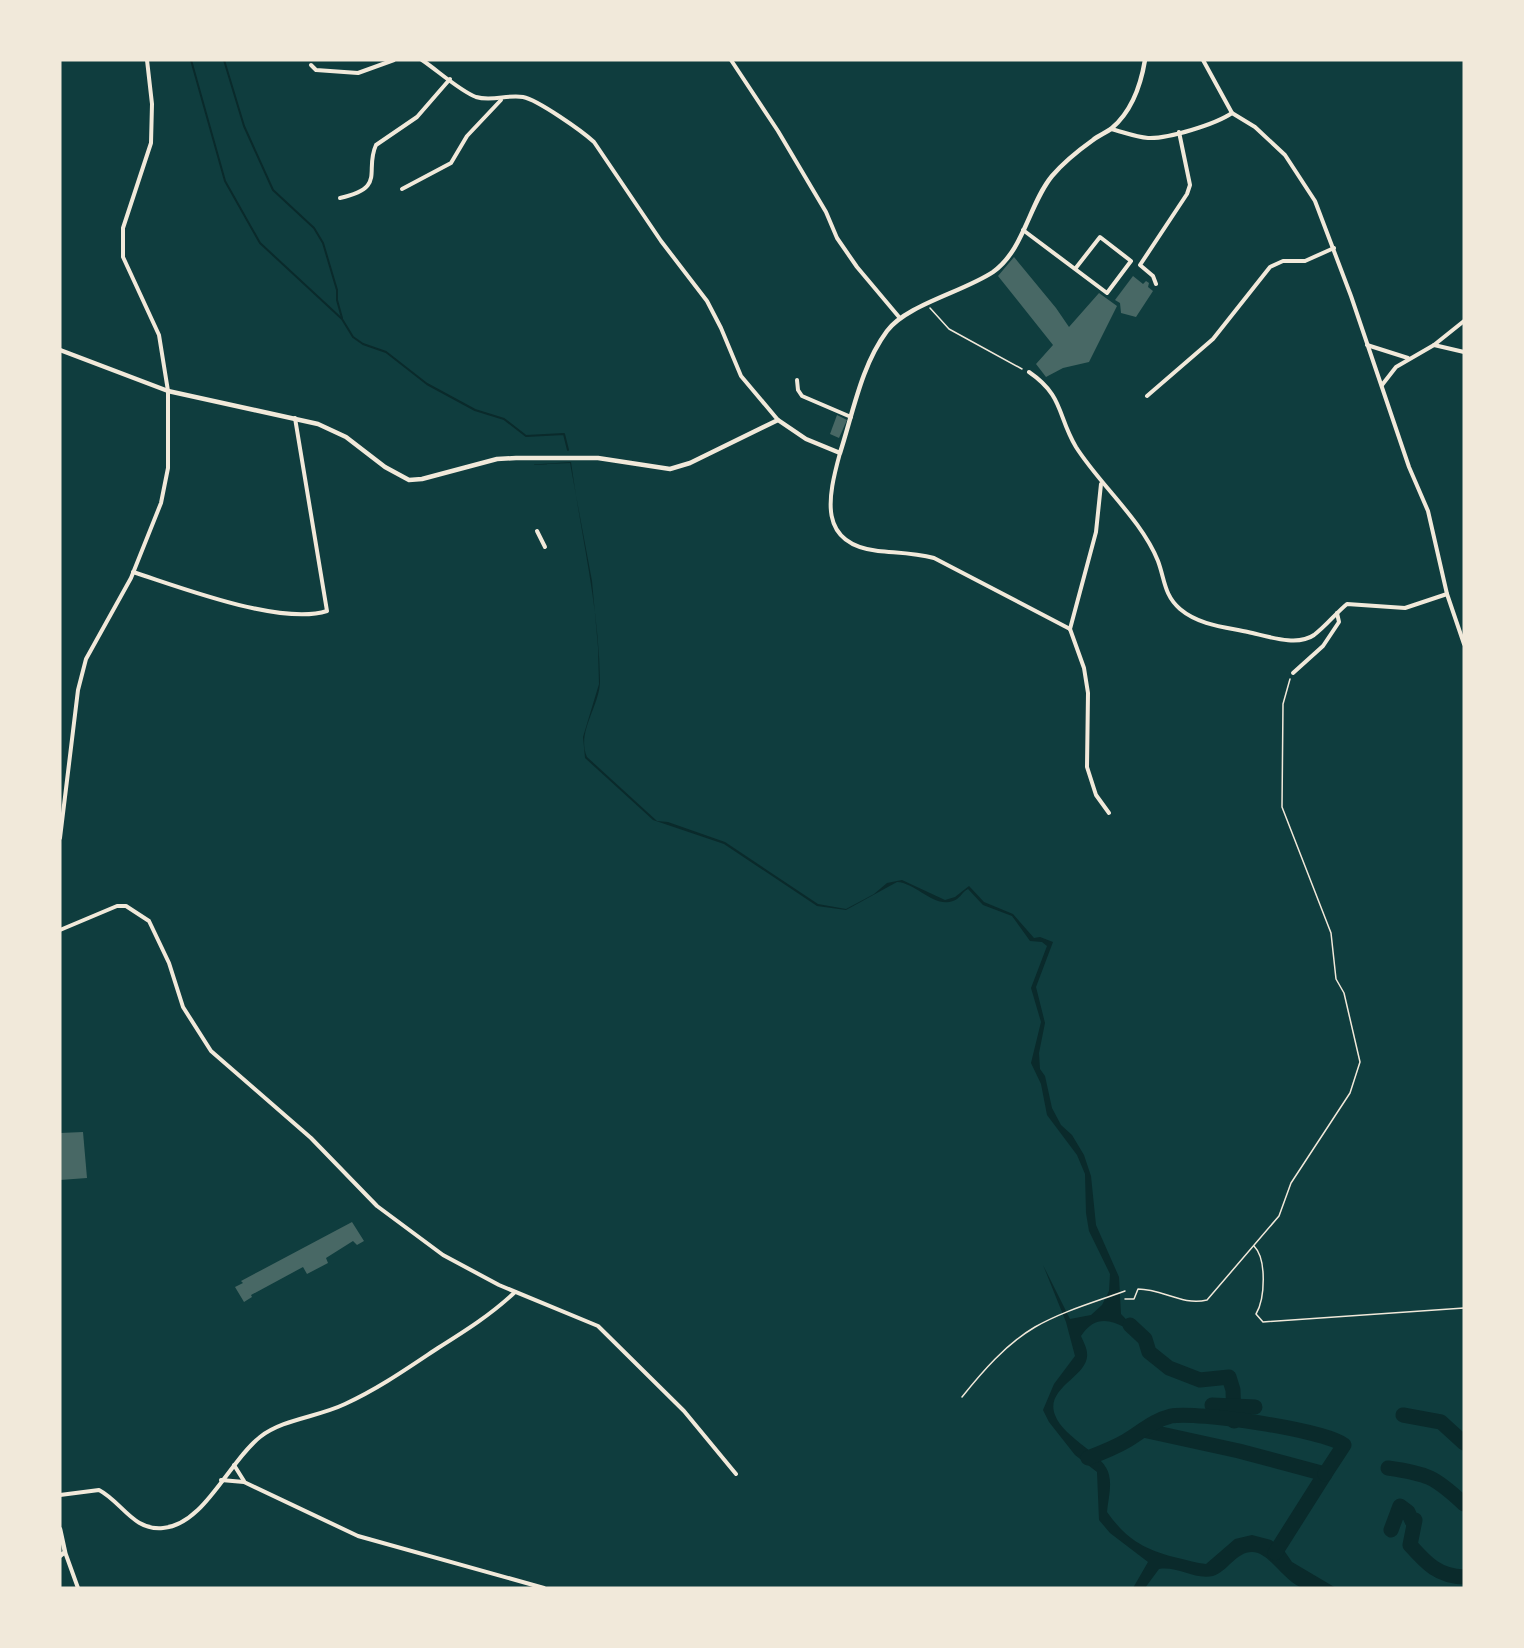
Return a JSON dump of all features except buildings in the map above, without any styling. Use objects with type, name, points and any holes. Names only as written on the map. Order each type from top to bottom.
[{"type":"street","points":[[60,838],[78,690],[86,658],[133,572],[161,503],[168,468],[168,391],[159,335],[123,257],[123,228],[151,142],[152,104],[147,60]]},
{"type":"street","points":[[311,65],[316,70],[358,73],[394,60]]},
{"type":"street","points":[[422,60],[476,97],[502,100],[525,97],[582,131],[594,142],[661,241],[707,301],[741,376],[778,420],[806,439],[840,453]]},
{"type":"street","points":[[731,60],[778,131],[826,212],[837,238],[857,267],[899,317]]},
{"type":"street","points":[[1070,629],[934,558],[913,552],[876,551],[853,544],[832,526],[829,512],[832,482],[865,374],[886,332],[899,317],[995,270],[1023,230],[1038,197],[1053,176],[1094,139],[1111,129],[1141,86],[1145,60]]},
{"type":"street","points":[[1203,60],[1232,113],[1255,127],[1285,155],[1315,201],[1334,248],[1409,467],[1428,511],[1447,594],[1464,644]]},
{"type":"street","points":[[340,198],[361,190],[371,182],[376,145],[417,117],[450,79]]},
{"type":"street","points":[[402,189],[451,163],[467,136],[502,100]]},
{"type":"street","points":[[1111,129],[1148,138],[1179,132],[1224,118],[1232,113]]},
{"type":"street","points":[[1140,265],[1187,194],[1190,185],[1179,132]]},
{"type":"street","points":[[1023,230],[1107,293],[1131,261]]},
{"type":"street","points":[[1075,269],[1100,237],[1131,261],[1140,265],[1153,276],[1156,284]]},
{"type":"street","points":[[1147,396],[1213,339],[1270,267],[1283,261],[1305,261],[1334,248]]},
{"type":"street","points":[[1381,386],[1396,367],[1434,345],[1464,321]]},
{"type":"street","points":[[1367,345],[1409,358]]},
{"type":"street","points":[[1434,345],[1464,352]]},
{"type":"street","points":[[60,350],[168,391],[295,418],[334,430],[356,443],[395,474],[409,480],[422,479],[497,459],[516,458],[598,458],[670,469],[690,463],[778,420]]},
{"type":"street","points":[[1029,372],[1045,383],[1059,402],[1075,444],[1101,483],[1113,494],[1157,560],[1167,596],[1181,610],[1204,623],[1289,640],[1305,639],[1315,634],[1347,604],[1405,608],[1447,594]]},
{"type":"street","points":[[797,380],[798,390],[802,396],[850,417]]},
{"type":"street","points":[[133,572],[231,604],[313,615],[327,611],[295,418]]},
{"type":"street","points":[[1101,483],[1096,532],[1070,629],[1084,668],[1088,693],[1087,767],[1096,795],[1109,813]]},
{"type":"street","points":[[537,531],[545,547]]},
{"type":"street","points":[[1293,673],[1323,646],[1339,622],[1337,612]]},
{"type":"street","points":[[60,930],[117,906],[126,906],[149,921],[158,935],[183,1007],[211,1051],[311,1138],[377,1206],[443,1255],[515,1292],[598,1326],[684,1411],[736,1474]]},
{"type":"street","points":[[60,1495],[99,1490],[138,1523],[162,1529],[187,1520],[201,1507],[233,1464],[260,1437],[270,1431],[343,1405],[385,1383],[496,1310],[515,1292]]},
{"type":"street","points":[[233,1464],[244,1482]]},
{"type":"street","points":[[221,1480],[244,1482],[358,1536],[544,1588]]},
{"type":"street","points":[[60,1529],[65,1552],[78,1588]]},
{"type":"street","points":[[60,1556],[65,1552]]},
{"type":"path","points":[[927,305],[949,329],[1029,372]]},
{"type":"path","points":[[1125,1299],[1134,1299],[1138,1289],[1155,1289],[1193,1303],[1207,1300],[1279,1216],[1291,1183],[1350,1094],[1360,1062],[1344,993],[1336,980],[1331,933],[1282,807],[1283,704],[1286,687],[1293,673]]},
{"type":"path","points":[[1253,1246],[1259,1252],[1262,1267],[1260,1306],[1256,1314],[1263,1322],[1464,1308]]},
{"type":"path","points":[[962,1397],[988,1366],[1025,1334],[1048,1320],[1125,1291]]},
{"type":"water","points":[[571,462],[576,495],[570,463],[526,465]]},
{"type":"water","points":[[576,495],[592,581],[595,614],[589,571]]},
{"type":"water","points":[[595,614],[599,653],[600,681],[586,729],[584,748],[583,737],[599,684]]},
{"type":"water","points":[[584,748],[587,757],[657,821],[668,822],[725,842],[818,904],[846,909],[874,894],[887,883],[902,880],[945,900],[955,897],[969,886],[984,902],[1013,914],[1034,938],[1040,937],[1053,942],[1036,987],[1045,1023],[1039,1053],[1040,1069],[1045,1076],[1052,1108],[1061,1125],[1072,1135],[1084,1155],[1091,1176],[1096,1225],[1119,1277],[1121,1314],[1145,1339],[1112,1322],[1104,1321],[1088,1327],[1081,1336],[1087,1351],[1086,1361],[1056,1397],[1053,1405],[1055,1415],[1067,1432],[1106,1468],[1110,1484],[1107,1512],[1122,1530],[1146,1547],[1166,1555],[1206,1564],[1235,1539],[1252,1535],[1271,1540],[1283,1549],[1292,1562],[1336,1588],[1300,1587],[1264,1556],[1252,1552],[1241,1555],[1223,1571],[1213,1576],[1206,1577],[1173,1569],[1159,1569],[1145,1588],[1133,1588],[1148,1562],[1110,1533],[1099,1520],[1097,1472],[1075,1455],[1049,1422],[1043,1410],[1054,1384],[1075,1356],[1066,1322],[1043,1265],[1070,1319],[1091,1315],[1102,1305],[1109,1291],[1110,1274],[1089,1231],[1085,1174],[1077,1155],[1047,1115],[1041,1084],[1031,1063],[1041,1022],[1031,988],[1047,946],[1042,942],[1030,941],[1012,916],[983,905],[968,889],[955,900],[946,902],[897,882],[846,910],[817,906],[724,844],[653,820],[585,758]]},
{"type":"waterway","points":[[191,60],[225,181],[260,243],[342,319],[353,337],[363,344],[386,352],[427,384],[475,410],[504,419],[526,436],[564,434],[568,450]]},
{"type":"waterway","points":[[224,60],[244,126],[273,190],[314,228],[323,243],[337,290],[342,318]]},
{"type":"waterway","points":[[1130,1325],[1145,1339],[1149,1352],[1169,1368],[1200,1380],[1229,1377],[1233,1390],[1234,1421]]},
{"type":"waterway","points":[[1212,1405],[1255,1407]]},
{"type":"waterway","points":[[1088,1458],[1121,1444],[1153,1423],[1165,1418],[1185,1415],[1206,1416],[1312,1433],[1344,1445],[1325,1474]]},
{"type":"waterway","points":[[1403,1415],[1441,1422],[1464,1443]]},
{"type":"waterway","points":[[1143,1430],[1239,1451],[1325,1474],[1275,1553]]},
{"type":"waterway","points":[[1388,1468],[1413,1472],[1430,1478],[1445,1487],[1464,1504]]},
{"type":"waterway","points":[[1391,1530],[1400,1506],[1408,1512],[1412,1521],[1415,1520],[1410,1545],[1434,1568],[1447,1574],[1464,1577]]}]
